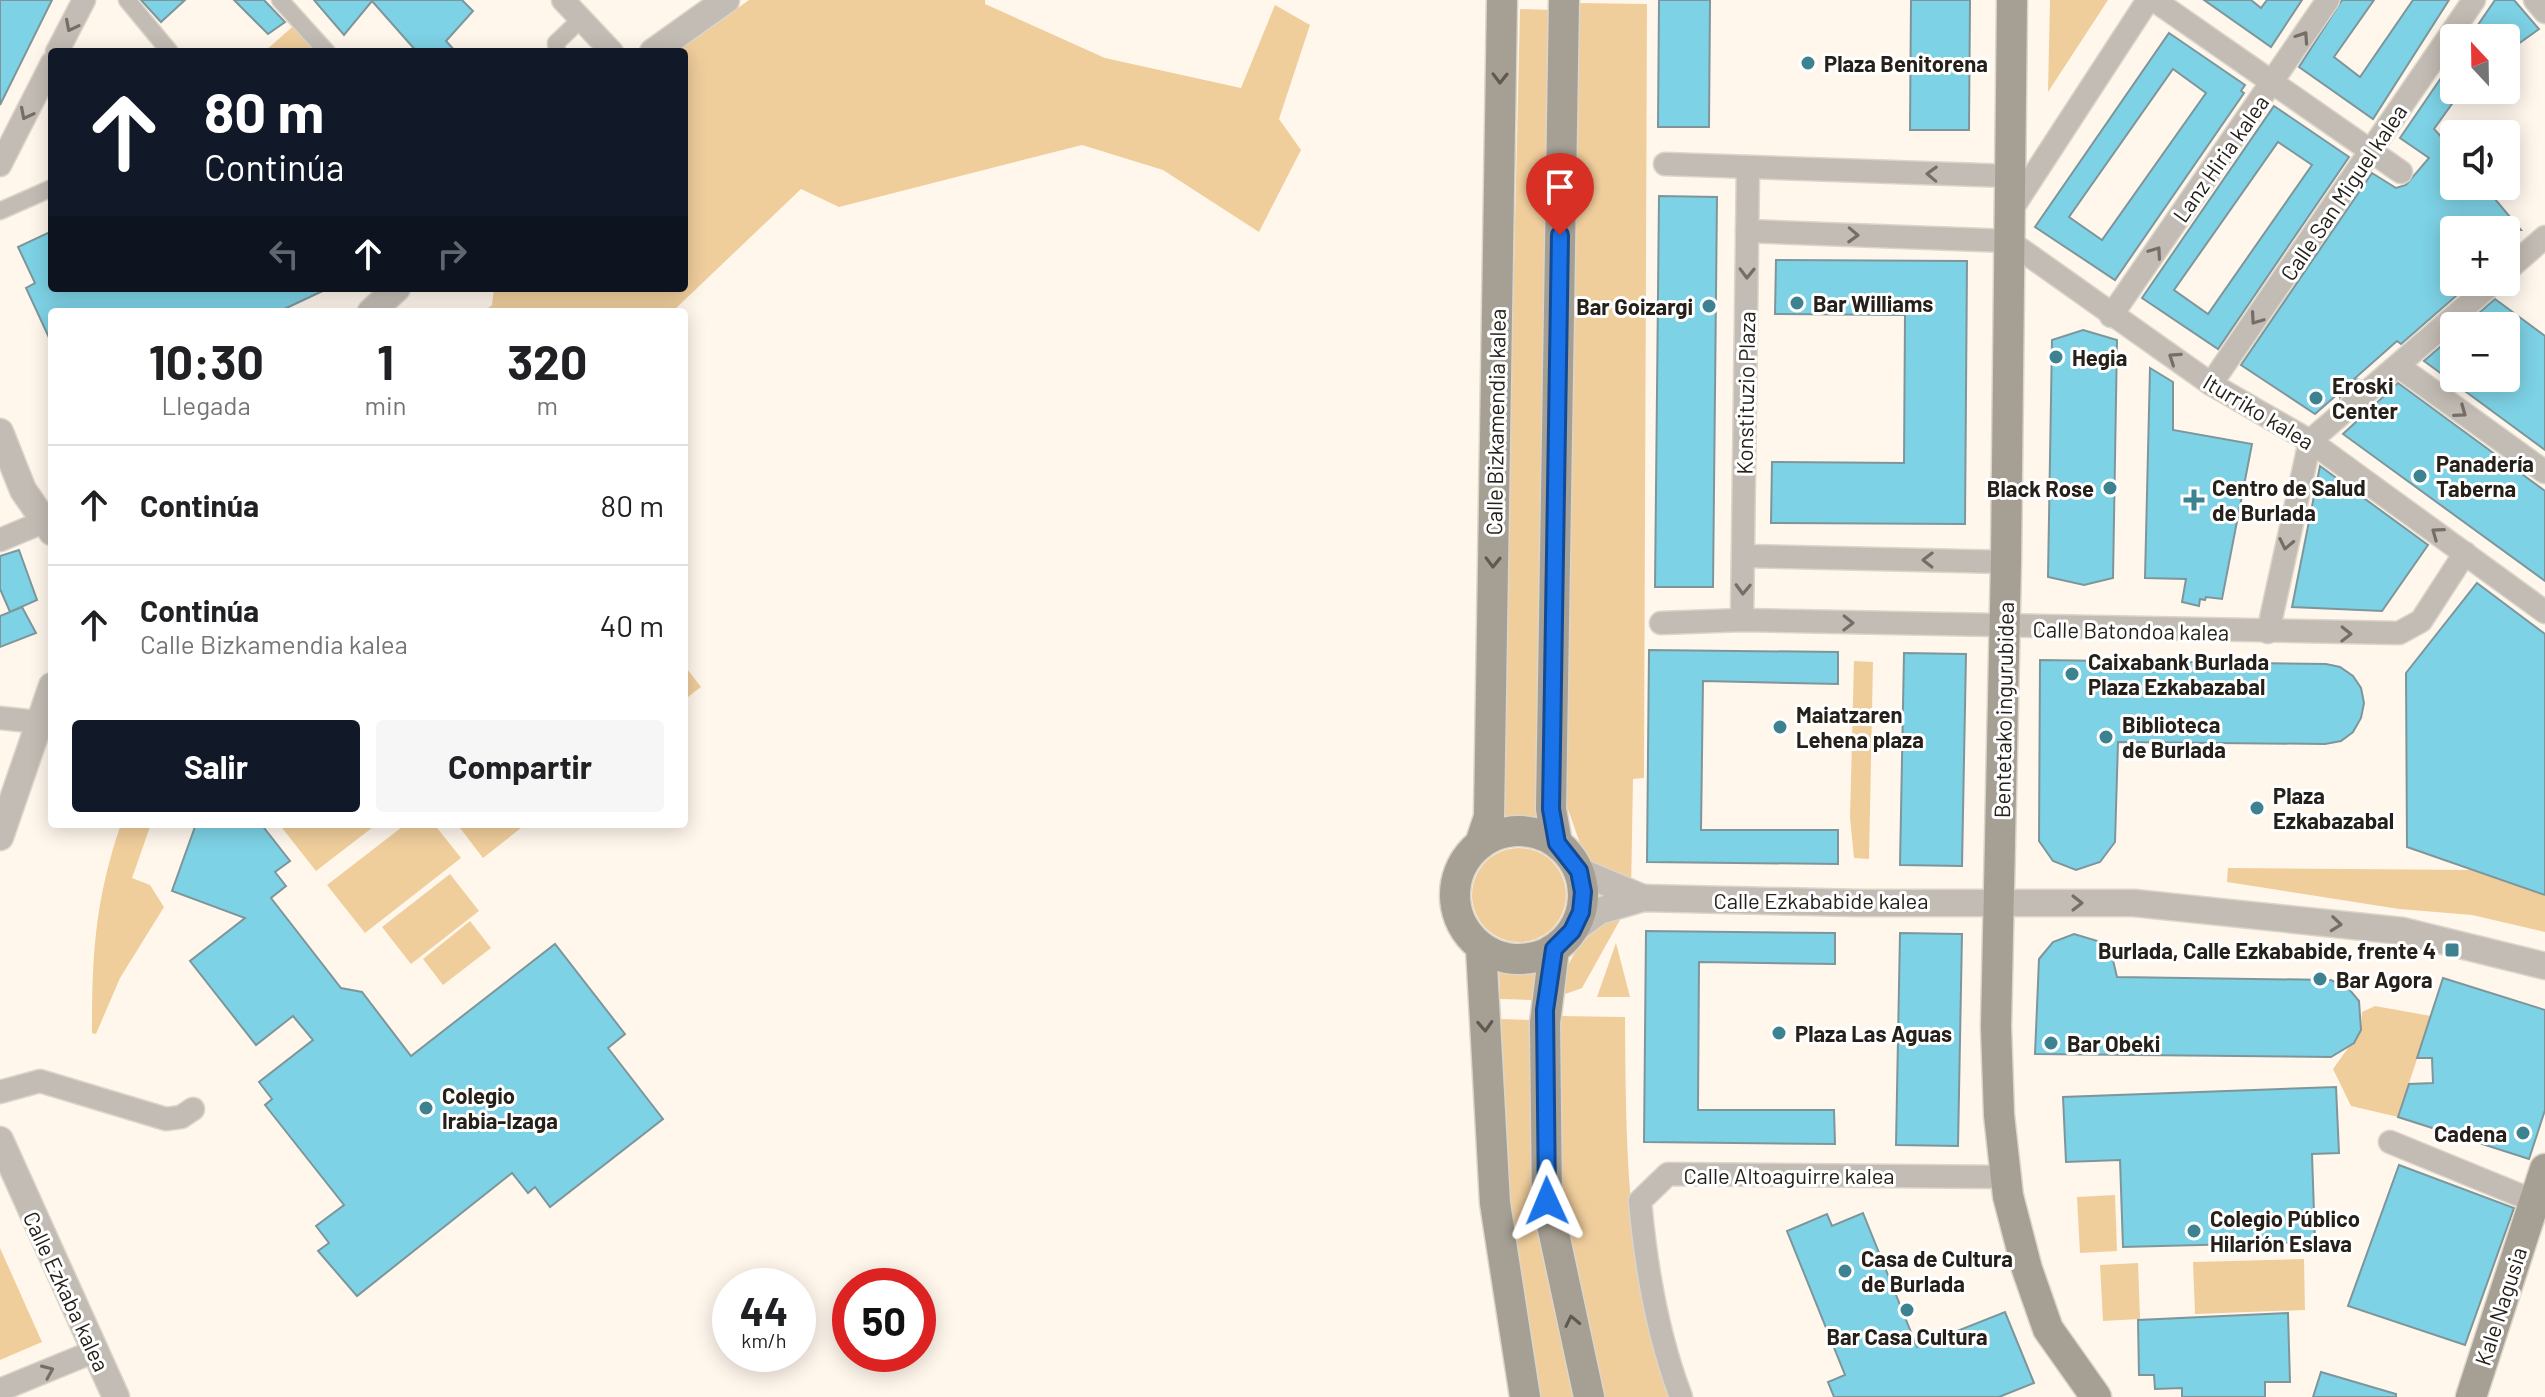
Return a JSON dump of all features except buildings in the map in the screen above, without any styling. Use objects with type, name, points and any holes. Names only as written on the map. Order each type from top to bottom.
[{"type":"main road","name":"Calle Bizkamendia kalea","points":[[1480,844],[1489,817],[1502,0]]},
{"type":"main road","points":[[1557,843],[1551,809],[1564,0]]},
{"type":"main road","name":"Bentetako ingurubidea","points":[[2012,0],[2005,627],[1996,1027],[2006,1177],[2027,1269],[2048,1329],[2096,1397]]},
{"type":"main road","points":[[1563,940],[1517,960],[1498,957],[1481,948],[1462,925],[1454,896],[1461,867],[1480,844],[1498,834],[1519,831],[1539,834],[1557,843],[1579,871],[1582,902],[1563,940],[1545,1023],[1547,1201],[1589,1397]]},
{"type":"main road","points":[[1481,948],[1495,1203],[1525,1397]]},
{"type":"main road","name":"Kale Nagusia","points":[[2471,1397],[2542,1180]]},
{"type":"main road","name":"Kale Nagusia","points":[[2492,1397],[2545,1234]]},
{"type":"street","points":[[59,48],[84,0]]},
{"type":"street","points":[[127,0],[167,48]]},
{"type":"street","points":[[280,0],[323,48]]},
{"type":"street","points":[[563,0],[608,48]]},
{"type":"street","points":[[659,48],[726,0]]},
{"type":"street","points":[[1747,231],[2010,227],[2151,0],[2401,172]]},
{"type":"street","name":"Lanz Hiria kalea","points":[[2111,316],[2328,0]]},
{"type":"street","name":"Calle San Miguel kalea","points":[[2211,384],[2474,0]]},
{"type":"street","points":[[2535,0],[2545,12]]},
{"type":"street","points":[[557,48],[556,43],[581,19]]},
{"type":"street","points":[[0,165],[48,71]]},
{"type":"street","points":[[1665,164],[2010,176]]},
{"type":"street","name":"Konstituzio Plaza","points":[[1742,620],[1748,167]]},
{"type":"street","points":[[0,211],[48,190]]},
{"type":"street","name":"Iturriko kalea","points":[[2010,227],[2111,316],[2211,384],[2310,441],[2545,612]]},
{"type":"street","points":[[2520,259],[2545,237]]},
{"type":"street","points":[[375,308],[393,292]]},
{"type":"street","points":[[2268,632],[2310,441],[2478,296]]},
{"type":"street","points":[[2398,366],[2545,472]]},
{"type":"street","points":[[5,444],[23,490],[48,517]]},
{"type":"street","points":[[0,540],[48,518]]},
{"type":"street","name":"Calle Batondoa kalea","points":[[1661,623],[1742,620],[2370,635],[2410,629],[2421,621],[2465,553]]},
{"type":"street","points":[[1744,556],[2006,562]]},
{"type":"street","points":[[0,718],[45,713],[0,837]]},
{"type":"street","name":"Calle Ezkababide kalea","points":[[1579,871],[1643,898]]},
{"type":"street","name":"Calle Ezkababide kalea","points":[[1563,940],[1599,911],[1643,898],[1859,903],[1999,901]]},
{"type":"street","points":[[1999,901],[2134,903],[2403,931],[2545,966]]},
{"type":"street","points":[[0,1092],[40,1081],[166,1119],[181,1117],[193,1109]]},
{"type":"street","name":"Calle Ezkaba kalea","points":[[0,1140],[116,1397]]},
{"type":"street","points":[[2390,1142],[2542,1180]]},
{"type":"street","name":"Calle Altoaguirre kalea","points":[[1681,1397],[1666,1360],[1646,1267],[1640,1201],[1668,1174],[2006,1177]]},
{"type":"street","points":[[0,1390],[95,1351]]},
{"type":"shaded area","points":[[749,0],[985,0],[985,4],[1105,58],[1241,88],[1275,5],[1310,25],[1279,119],[1301,150],[1259,232],[1163,170],[1082,145],[839,207],[801,189],[676,308],[488,308],[492,305],[494,292],[688,292],[688,48],[682,48]]},
{"type":"shaded area","points":[[2050,0],[2108,0],[2048,92]]},
{"type":"shaded area","points":[[1578,3],[1647,4],[1644,778],[1633,779],[1631,893],[1588,866],[1565,801]]},
{"type":"shaded area","points":[[1520,9],[1553,10],[1538,820],[1520,817],[1501,820]]},
{"type":"shaded area","points":[[299,21],[323,48],[269,48]]},
{"type":"shaded area","points":[[1854,661],[1873,662],[1869,859],[1854,858],[1850,818]]},
{"type":"shaded area","points":[[688,670],[701,687],[688,697]]},
{"type":"shaded area","points":[[120,828],[150,828],[132,878],[150,885],[164,907],[120,978],[96,1034],[92,1033],[94,952],[100,903]]},
{"type":"shaded area","points":[[282,828],[372,828],[316,871]]},
{"type":"shaded area","points":[[401,828],[437,828],[461,858],[365,933],[327,885]]},
{"type":"shaded area","points":[[460,828],[521,828],[483,858]]},
{"type":"shaded area","points":[[1519,848],[1537,852],[1552,862],[1562,877],[1566,895],[1562,913],[1552,928],[1537,938],[1519,942],[1501,938],[1486,928],[1476,913],[1472,895],[1476,877],[1486,862],[1501,852]]},
{"type":"shaded area","points":[[2228,868],[2475,870],[2545,895],[2545,932],[2472,915],[2399,909],[2227,882]]},
{"type":"shaded area","points":[[450,874],[479,911],[411,964],[382,927]]},
{"type":"shaded area","points":[[1625,911],[1582,988],[1557,997],[1567,968],[1580,945],[1599,926]]},
{"type":"shaded area","points":[[470,921],[491,948],[443,985],[423,959]]},
{"type":"shaded area","points":[[1616,943],[1630,997],[1597,997]]},
{"type":"shaded area","points":[[1499,971],[1519,974],[1536,971],[1532,1000],[1500,999]]},
{"type":"shaded area","points":[[2375,1006],[2431,1016],[2398,1117],[2351,1106],[2333,1069],[2361,1030],[2362,1012]]},
{"type":"shaded area","points":[[1560,1016],[1625,1017],[1628,1162],[1637,1256],[1657,1350],[1673,1397],[1597,1397],[1567,1252],[1559,1173]]},
{"type":"shaded area","points":[[1499,1019],[1532,1020],[1541,1236],[1552,1300],[1575,1397],[1537,1397],[1510,1256]]},
{"type":"shaded area","points":[[2115,1195],[2117,1251],[2080,1253],[2077,1197]]},
{"type":"shaded area","points":[[0,1248],[42,1342],[0,1360]]},
{"type":"shaded area","points":[[2304,1259],[2305,1310],[2195,1314],[2193,1262]]},
{"type":"shaded area","points":[[2138,1263],[2140,1319],[2103,1321],[2100,1265]]},
{"type":"place","name":"Plaza Benitorena","points":[[1808,63]]},
{"type":"place","name":"Bar Williams","points":[[1797,303]]},
{"type":"place","name":"Bar Goizargi","points":[[1709,306]]},
{"type":"place","name":"Hegia","points":[[2056,357]]},
{"type":"place","name":"Eroski Center","points":[[2316,398]]},
{"type":"place","name":"Panadería Taberna","points":[[2420,476]]},
{"type":"place","name":"Black Rose","points":[[2110,488]]},
{"type":"place","name":"Centro de Salud de Burlada","points":[[2194,500]]},
{"type":"place","name":"Caixabank Burlada Plaza Ezkabazabal","points":[[2072,674]]},
{"type":"place","name":"Maiatzaren Lehena plaza","points":[[1780,727]]},
{"type":"place","name":"Biblioteca de Burlada","points":[[2106,737]]},
{"type":"place","name":"Plaza Ezkabazabal","points":[[2257,808]]},
{"type":"place","name":"Burlada, Calle Ezkababide, frente 4","points":[[2452,950]]},
{"type":"place","name":"Bar Agora","points":[[2320,979]]},
{"type":"place","name":"Plaza Las Aguas","points":[[1779,1033]]},
{"type":"place","name":"Bar Obeki","points":[[2051,1043]]},
{"type":"place","name":"Colegio Irabia-Izaga","points":[[426,1108]]},
{"type":"place","name":"Cadena","points":[[2523,1133]]},
{"type":"place","name":"Colegio Público Hilarión Eslava","points":[[2194,1231]]},
{"type":"place","name":"Casa de Cultura de Burlada","points":[[1845,1271]]},
{"type":"place","name":"Bar Casa Cultura","points":[[1907,1310]]},
{"type":"route","points":[[1547,1201],[1545,1010],[1554,949],[1572,931],[1581,912],[1583,892],[1579,871],[1557,843],[1551,809],[1560,235]]}]
